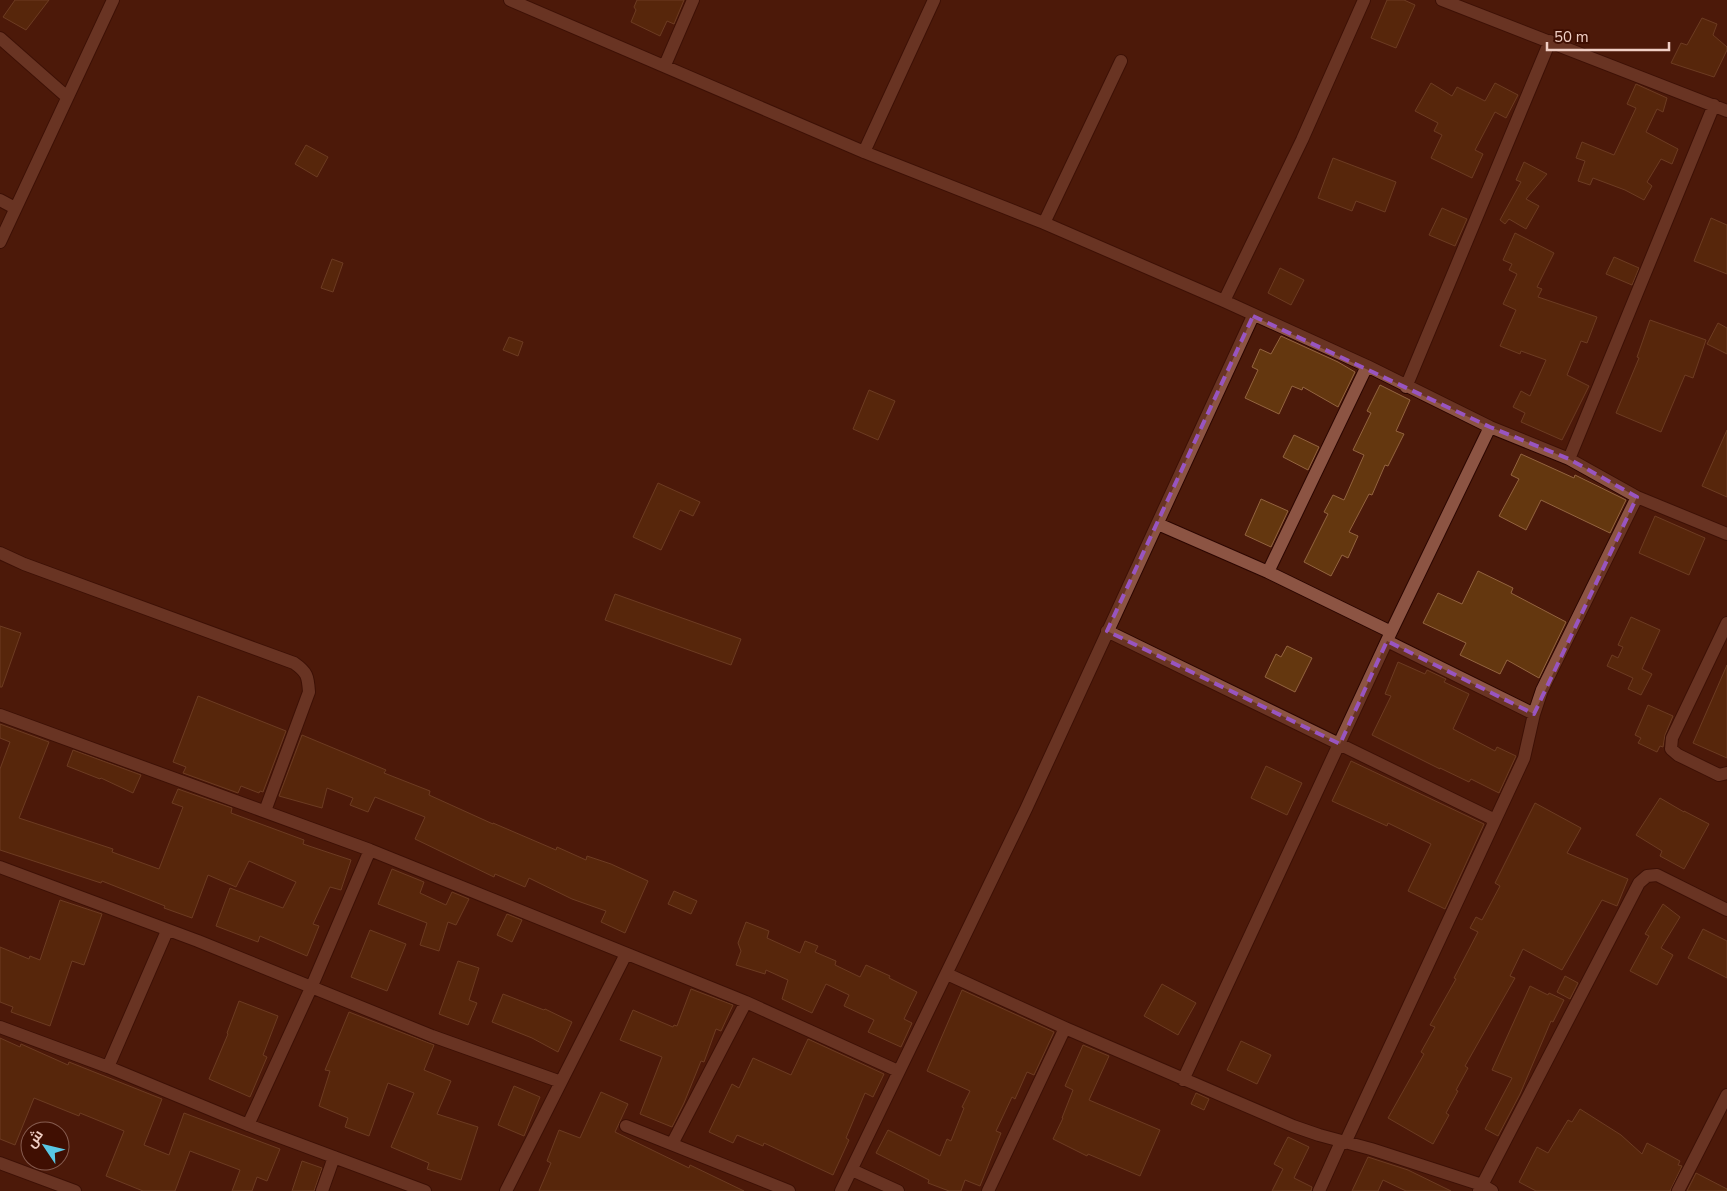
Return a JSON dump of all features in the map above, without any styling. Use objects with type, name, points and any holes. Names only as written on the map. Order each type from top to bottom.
[{"type":"street","points":[[0,242],[113,0]]},
{"type":"street","points":[[510,0],[864,152],[1044,223],[1224,301],[1253,316],[1367,366],[1490,427],[1569,459],[1637,497],[1726,530]]},
{"type":"street","points":[[665,65],[693,0]]},
{"type":"street","points":[[864,152],[934,0]]},
{"type":"street","points":[[1224,301],[1302,140],[1364,0]]},
{"type":"street","points":[[1442,0],[1727,111]]},
{"type":"street","points":[[0,38],[67,97]]},
{"type":"street","points":[[1406,386],[1550,41]]},
{"type":"street","points":[[1044,223],[1121,61]]},
{"type":"street","points":[[1569,459],[1714,105]]},
{"type":"street","points":[[0,200],[15,208]]},
{"type":"street","points":[[841,1191],[1026,809],[1253,316]]},
{"type":"street","points":[[1268,572],[1367,366]]},
{"type":"street","points":[[1183,1080],[1389,636],[1490,427]]},
{"type":"street","points":[[1319,1191],[1524,758],[1534,714],[1542,690],[1637,497]]},
{"type":"street","points":[[1158,524],[1268,572],[1534,714]]},
{"type":"street","points":[[0,553],[24,564],[294,663],[304,670],[308,680],[309,692],[265,811]]},
{"type":"street","points":[[1727,623],[1672,738],[1671,749],[1678,756],[1719,775],[1727,773]]},
{"type":"street","points":[[1107,632],[1495,820]]},
{"type":"street","points":[[0,715],[370,850],[746,1002],[898,1071]]},
{"type":"street","points":[[248,1124],[311,988],[370,850]]},
{"type":"street","points":[[0,867],[198,941],[432,1036],[561,1082]]},
{"type":"street","points":[[947,974],[1183,1080],[1293,1126],[1343,1143],[1371,1149],[1484,1189],[1639,883],[1646,876],[1657,875],[1727,910]]},
{"type":"street","points":[[108,1067],[167,931]]},
{"type":"street","points":[[506,1191],[626,954]]},
{"type":"street","points":[[672,1144],[746,1002]]},
{"type":"street","points":[[0,1027],[108,1067],[248,1124],[425,1191]]},
{"type":"street","points":[[988,1191],[1065,1028]]},
{"type":"street","points":[[1678,1191],[1727,1094]]},
{"type":"street","points":[[626,1126],[789,1191]]},
{"type":"street","points":[[322,1191],[334,1157]]},
{"type":"street","points":[[0,1163],[75,1191]]},
{"type":"street","points":[[852,1170],[898,1191]]},
{"type":"highlighted area","points":[[1253,316],[1490,427],[1569,459],[1637,497],[1534,714],[1387,641],[1340,744],[1107,631]]},
{"type":"building","points":[[15,0],[49,0],[26,30],[3,17]]},
{"type":"building","points":[[637,0],[684,0],[674,24],[667,21],[660,36],[631,22],[636,10],[634,7]]},
{"type":"building","points":[[1387,0],[1404,0],[1415,5],[1396,48],[1371,38]]},
{"type":"building","points":[[1702,18],[1717,24],[1713,35],[1727,47],[1714,77],[1671,63],[1681,43],[1687,45]]},
{"type":"building","points":[[1431,83],[1452,96],[1457,87],[1485,101],[1495,83],[1518,95],[1506,118],[1495,112],[1475,150],[1483,154],[1472,178],[1431,158],[1442,135],[1434,131],[1438,123],[1415,111]]},
{"type":"building","points":[[1636,84],[1667,98],[1663,112],[1657,109],[1646,132],[1678,149],[1672,164],[1661,159],[1647,182],[1652,186],[1644,200],[1625,190],[1593,178],[1590,185],[1578,181],[1585,161],[1576,158],[1582,142],[1614,155],[1636,108],[1627,104]]},
{"type":"building","points":[[306,145],[328,157],[317,177],[295,164]]},
{"type":"building","points":[[1333,158],[1396,182],[1385,212],[1356,201],[1352,211],[1318,198]]},
{"type":"building","points":[[1524,162],[1547,174],[1526,199],[1539,206],[1526,229],[1509,219],[1505,224],[1500,220],[1521,182],[1516,180]]},
{"type":"building","points":[[1442,208],[1467,219],[1455,246],[1429,235]]},
{"type":"building","points":[[1711,218],[1727,225],[1727,274],[1694,261]]},
{"type":"building","points":[[1515,233],[1554,253],[1537,287],[1542,289],[1538,297],[1597,317],[1587,343],[1581,341],[1567,375],[1589,386],[1562,440],[1521,422],[1525,413],[1513,407],[1521,391],[1530,396],[1546,360],[1521,351],[1520,354],[1500,346],[1516,310],[1503,304],[1517,274],[1509,270],[1512,264],[1503,260]]},
{"type":"building","points":[[1614,257],[1639,268],[1632,285],[1606,274]]},
{"type":"building","points":[[332,259],[343,263],[333,292],[321,288]]},
{"type":"building","points":[[1280,268],[1304,280],[1291,305],[1268,293]]},
{"type":"building","points":[[1650,320],[1706,340],[1693,378],[1685,375],[1661,432],[1616,413],[1639,358],[1637,357]]},
{"type":"building","points":[[1718,323],[1727,328],[1727,354],[1707,344]]},
{"type":"building","points":[[1281,336],[1338,362],[1355,372],[1338,407],[1303,387],[1302,390],[1292,386],[1279,414],[1245,398],[1258,370],[1252,367],[1260,349],[1271,354]]},
{"type":"building","points":[[509,337],[523,342],[518,356],[503,350]]},
{"type":"building","points":[[1380,385],[1410,400],[1396,431],[1404,434],[1388,466],[1385,465],[1372,495],[1369,494],[1349,532],[1358,536],[1348,558],[1342,555],[1331,576],[1304,562],[1328,514],[1324,512],[1333,495],[1344,500],[1364,455],[1353,450],[1371,413],[1367,411]]},
{"type":"building","points":[[869,390],[895,401],[878,440],[853,429]]},
{"type":"building","points":[[1727,430],[1727,497],[1702,486]]},
{"type":"building","points":[[1294,435],[1319,447],[1308,470],[1283,457]]},
{"type":"building","points":[[1521,454],[1574,478],[1575,475],[1626,500],[1610,533],[1541,500],[1526,530],[1499,516],[1519,479],[1511,475]]},
{"type":"building","points":[[658,483],[700,502],[693,516],[680,510],[661,550],[633,537]]},
{"type":"building","points":[[1261,499],[1288,511],[1271,547],[1245,535]]},
{"type":"building","points":[[1655,516],[1705,538],[1689,575],[1639,553]]},
{"type":"building","points":[[1478,571],[1513,588],[1511,593],[1566,622],[1539,678],[1507,660],[1500,674],[1460,655],[1466,643],[1423,623],[1438,593],[1462,604]]},
{"type":"building","points":[[615,594],[741,639],[731,665],[605,620]]},
{"type":"building","points":[[1631,617],[1660,630],[1642,669],[1652,674],[1641,695],[1628,689],[1633,678],[1607,666],[1612,655],[1618,658],[1623,647],[1618,645]]},
{"type":"building","points":[[0,626],[21,633],[2,687],[0,687]]},
{"type":"building","points":[[1287,646],[1312,658],[1295,692],[1265,677],[1276,654],[1281,657]]},
{"type":"building","points":[[1398,662],[1425,674],[1427,670],[1446,679],[1444,682],[1469,694],[1453,729],[1495,751],[1497,747],[1516,756],[1499,793],[1471,779],[1469,782],[1440,769],[1372,735],[1391,696],[1385,694]]},
{"type":"building","points":[[1727,665],[1727,758],[1693,743]]},
{"type":"building","points":[[198,696],[286,731],[263,792],[260,791],[259,793],[241,786],[238,793],[183,773],[186,767],[173,762]]},
{"type":"building","points":[[1648,705],[1673,716],[1665,735],[1663,747],[1660,746],[1657,752],[1638,743],[1641,738],[1635,735]]},
{"type":"building","points":[[0,724],[49,742],[19,818],[113,849],[112,852],[159,869],[183,807],[172,803],[178,789],[232,808],[231,813],[304,840],[303,844],[351,860],[341,890],[330,887],[313,924],[319,926],[307,956],[260,936],[258,942],[216,926],[230,888],[283,908],[296,882],[249,861],[236,887],[208,875],[192,918],[102,881],[101,883],[0,850],[0,769],[10,742],[0,738]]},
{"type":"building","points":[[302,735],[386,770],[384,773],[430,791],[429,795],[493,824],[556,850],[557,847],[586,860],[587,856],[611,864],[648,881],[625,933],[601,922],[606,911],[572,899],[529,878],[525,887],[495,874],[494,877],[415,839],[425,817],[375,797],[368,812],[350,805],[353,798],[327,788],[322,808],[279,796]]},
{"type":"building","points":[[73,750],[141,775],[133,793],[101,778],[67,766]]},
{"type":"building","points":[[1351,761],[1484,824],[1445,909],[1408,891],[1431,844],[1388,823],[1387,826],[1332,801]]},
{"type":"building","points":[[1266,766],[1302,783],[1287,815],[1251,798]]},
{"type":"building","points":[[1660,798],[1709,824],[1684,869],[1660,856],[1662,851],[1636,835]]},
{"type":"building","points":[[1535,803],[1581,828],[1567,853],[1628,879],[1617,906],[1602,900],[1562,970],[1523,949],[1510,976],[1515,978],[1465,1066],[1468,1068],[1446,1113],[1449,1115],[1433,1144],[1388,1118],[1424,1054],[1421,1052],[1435,1027],[1430,1025],[1456,979],[1454,978],[1478,932],[1470,928],[1476,917],[1482,920],[1500,886],[1495,883]]},
{"type":"building","points":[[392,869],[424,882],[420,893],[446,905],[452,892],[469,899],[456,925],[448,922],[439,951],[420,945],[427,923],[378,904]]},
{"type":"building","points":[[674,891],[697,901],[691,914],[668,904]]},
{"type":"building","points":[[60,900],[102,914],[84,965],[72,961],[50,1026],[11,1012],[13,1007],[0,1002],[0,947],[29,959],[30,956],[40,960]]},
{"type":"building","points":[[1663,904],[1680,917],[1661,948],[1673,955],[1657,985],[1630,971],[1649,936],[1645,934]]},
{"type":"building","points":[[507,914],[522,920],[512,942],[497,935]]},
{"type":"building","points":[[746,922],[769,931],[767,938],[800,953],[805,941],[818,946],[815,952],[836,961],[835,965],[860,977],[866,965],[890,976],[889,978],[917,992],[904,1019],[912,1023],[901,1047],[868,1032],[874,1020],[844,1006],[849,995],[826,984],[812,1013],[782,999],[788,980],[766,970],[765,974],[736,965],[741,951],[738,943]]},
{"type":"building","points":[[1703,929],[1727,941],[1727,978],[1688,958]]},
{"type":"building","points":[[370,930],[406,944],[387,991],[351,977]]},
{"type":"building","points":[[458,961],[479,968],[469,1000],[477,1003],[468,1025],[439,1014]]},
{"type":"building","points":[[1565,976],[1578,983],[1570,999],[1557,992]]},
{"type":"building","points":[[1162,984],[1196,1003],[1178,1035],[1144,1016]]},
{"type":"building","points":[[1530,986],[1564,1000],[1553,1022],[1551,1021],[1520,1094],[1498,1136],[1485,1129],[1512,1078],[1492,1070]]},
{"type":"building","points":[[691,989],[733,1005],[721,1031],[716,1029],[704,1062],[701,1061],[672,1127],[640,1114],[662,1057],[620,1040],[633,1010],[673,1027],[674,1025],[677,1026]]},
{"type":"building","points":[[962,990],[1054,1032],[1034,1075],[1027,1072],[1015,1099],[1012,1097],[996,1131],[1001,1133],[980,1186],[965,1180],[961,1191],[949,1191],[928,1183],[929,1180],[876,1153],[888,1130],[940,1156],[947,1139],[951,1141],[964,1108],[962,1107],[970,1091],[927,1071]]},
{"type":"building","points":[[503,994],[545,1009],[572,1022],[558,1052],[532,1038],[492,1022]]},
{"type":"building","points":[[239,1001],[278,1016],[263,1055],[267,1057],[250,1097],[209,1079],[228,1034]]},
{"type":"building","points":[[349,1012],[434,1045],[424,1070],[451,1081],[437,1114],[478,1127],[461,1180],[427,1169],[429,1163],[391,1147],[414,1093],[388,1083],[369,1136],[345,1127],[348,1118],[319,1106],[330,1071],[325,1070]]},
{"type":"building","points":[[0,1038],[20,1047],[21,1044],[68,1065],[69,1062],[162,1099],[144,1145],[169,1155],[184,1113],[280,1149],[267,1181],[257,1177],[252,1191],[232,1191],[240,1170],[190,1151],[175,1191],[143,1191],[106,1176],[124,1131],[80,1113],[79,1116],[34,1098],[25,1121],[20,1121],[20,1133],[15,1145],[0,1139]]},
{"type":"building","points":[[808,1039],[884,1074],[873,1097],[865,1093],[846,1138],[849,1140],[833,1175],[764,1143],[763,1146],[737,1135],[733,1143],[709,1132],[732,1084],[739,1088],[753,1058],[791,1075]]},
{"type":"building","points":[[1241,1041],[1271,1055],[1257,1084],[1227,1070]]},
{"type":"building","points":[[1083,1045],[1109,1056],[1089,1100],[1160,1130],[1140,1176],[1088,1154],[1087,1156],[1053,1139],[1073,1090],[1065,1086]]},
{"type":"building","points":[[514,1086],[540,1097],[524,1136],[498,1125]]},
{"type":"building","points":[[601,1092],[628,1104],[615,1132],[689,1168],[690,1165],[744,1191],[539,1191],[551,1163],[547,1161],[559,1130],[580,1138]]},
{"type":"building","points":[[1196,1093],[1209,1099],[1204,1110],[1191,1104]]},
{"type":"building","points":[[1580,1109],[1621,1135],[1642,1154],[1647,1143],[1680,1161],[1678,1165],[1682,1166],[1670,1191],[1536,1191],[1519,1182],[1537,1147],[1548,1153],[1568,1120],[1572,1122]]},
{"type":"building","points":[[1288,1137],[1309,1147],[1294,1178],[1312,1187],[1311,1191],[1272,1191],[1283,1169],[1274,1164]]},
{"type":"building","points":[[1368,1157],[1408,1170],[1451,1191],[1406,1191],[1383,1180],[1378,1191],[1352,1191]]},
{"type":"building","points":[[302,1161],[322,1168],[314,1191],[292,1191]]},
{"type":"building","points":[[1696,1173],[1727,1189],[1727,1191],[1687,1191]]}]
